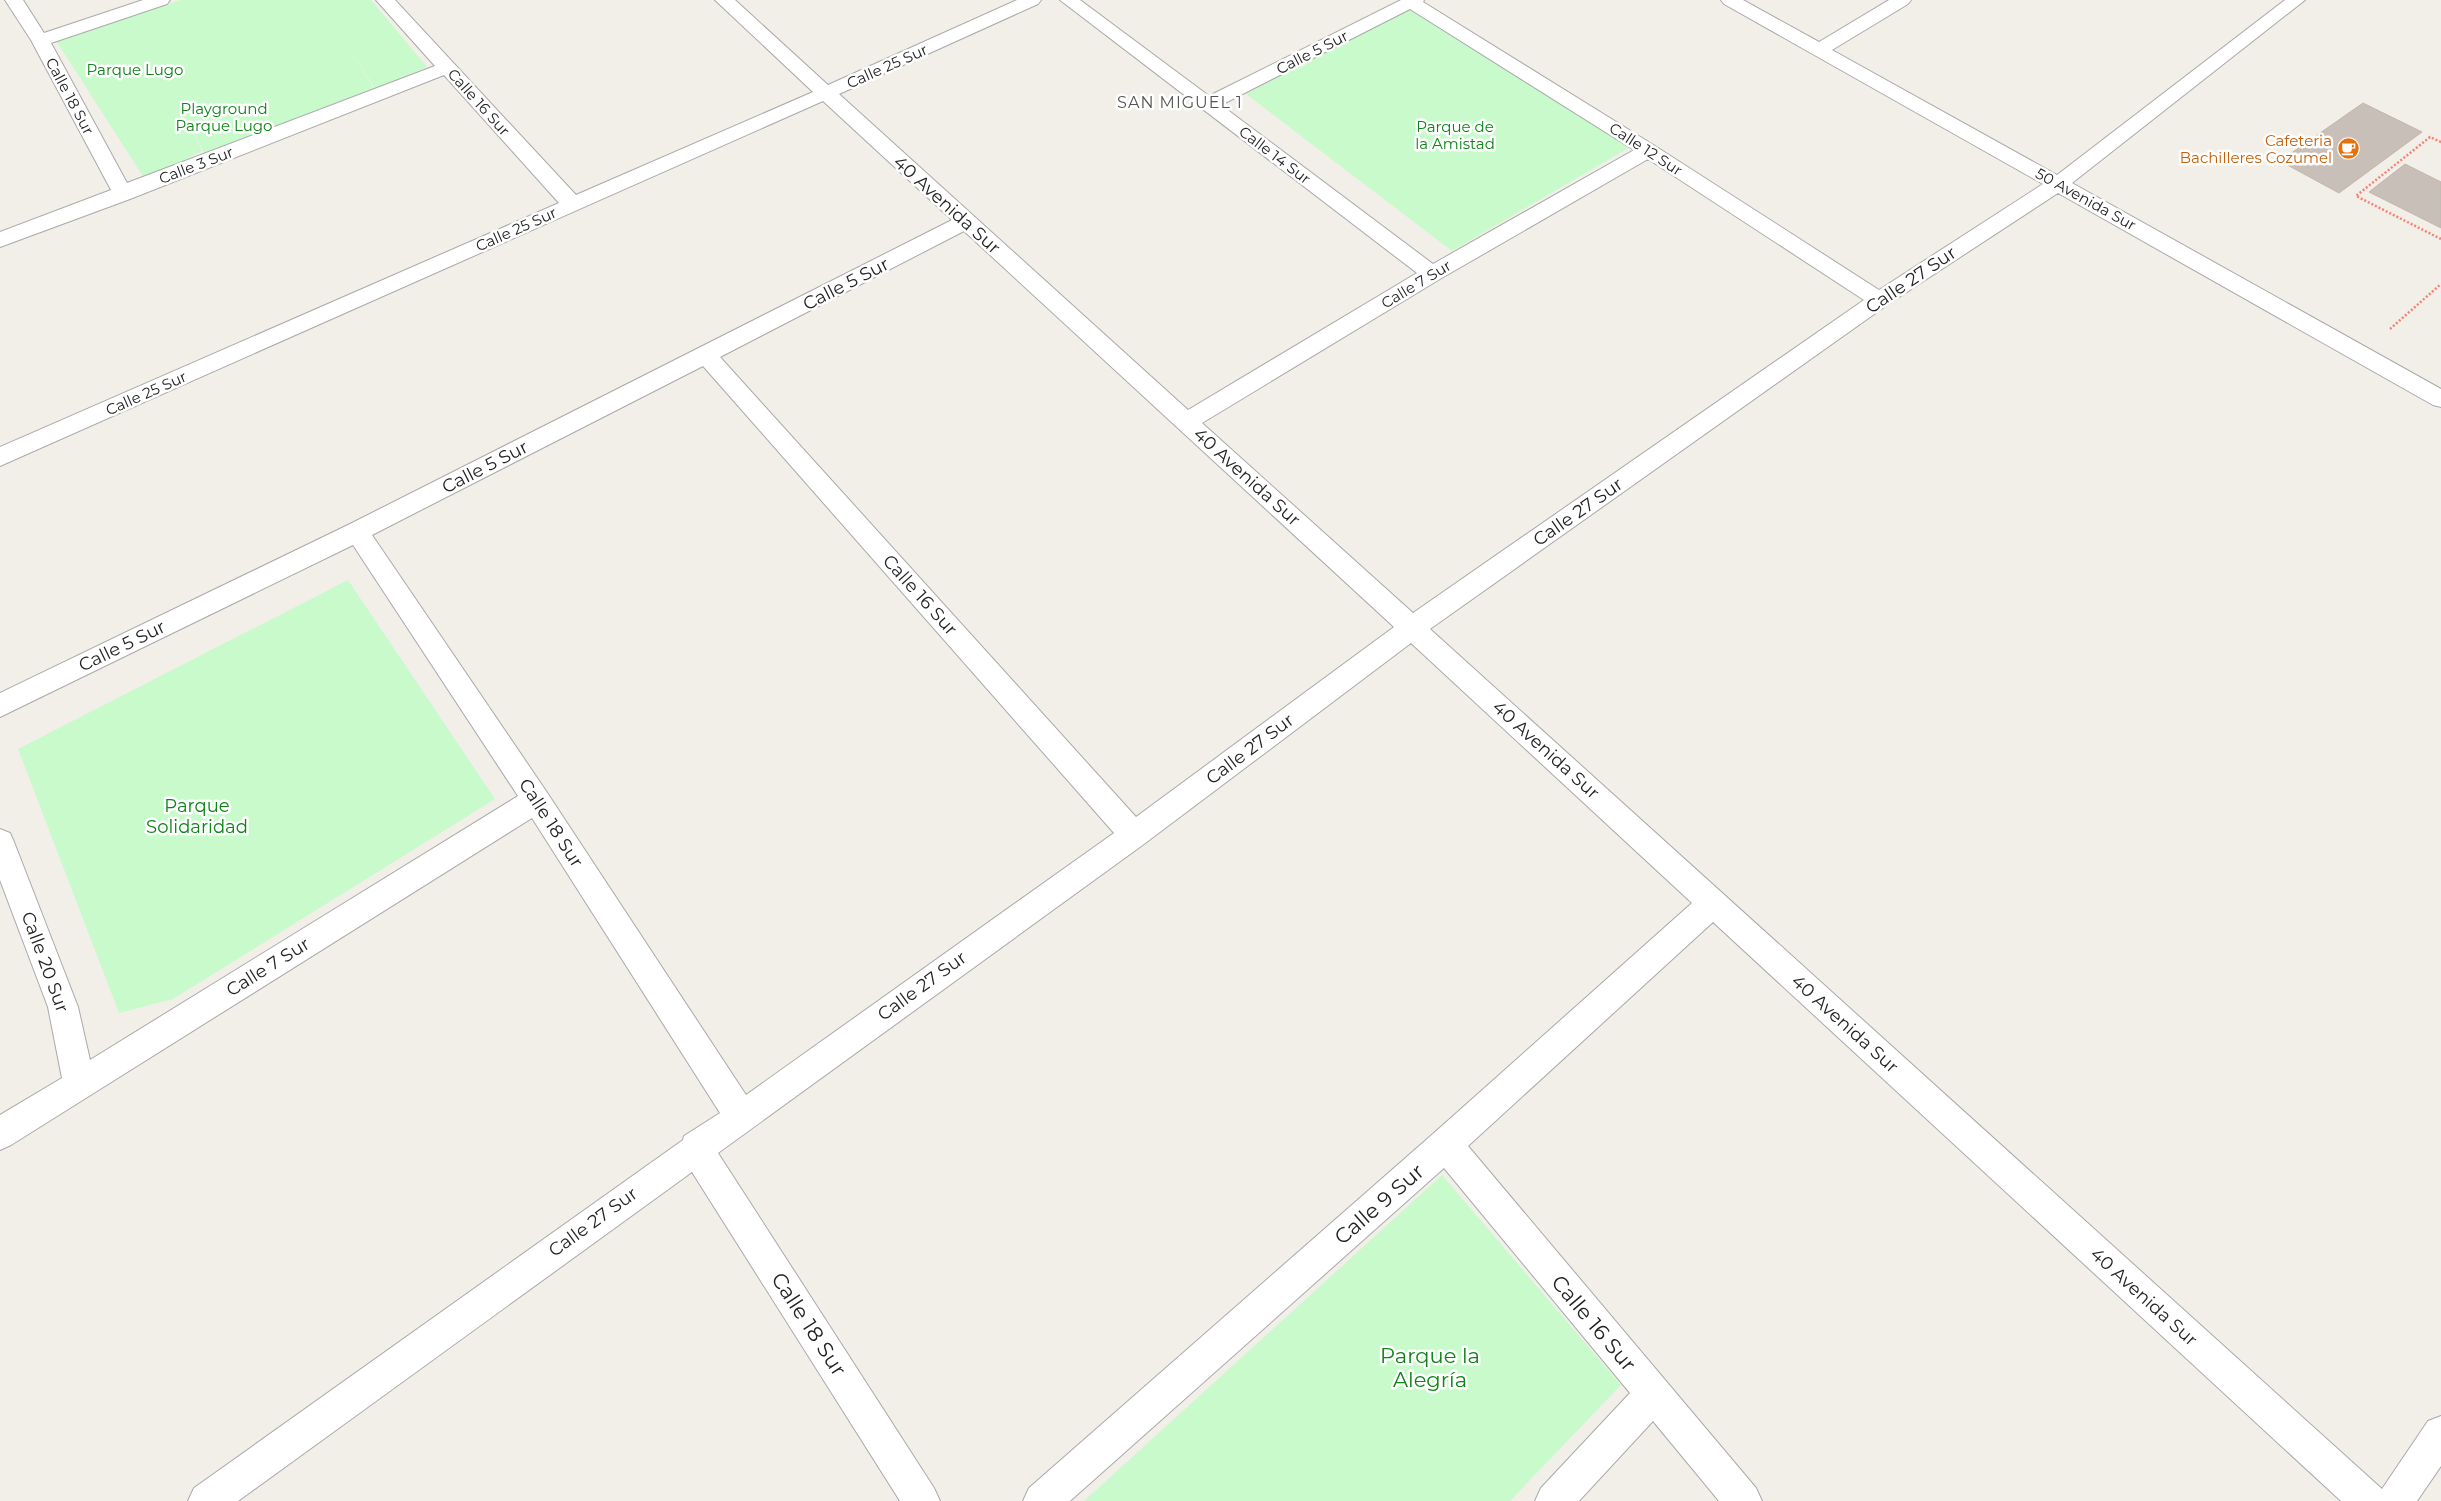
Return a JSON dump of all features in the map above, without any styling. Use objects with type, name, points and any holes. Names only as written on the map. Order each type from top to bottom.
[{"type":"street","name":"Calle 18 Sur","points":[[14,0],[40,40],[123,194]]},
{"type":"street","points":[[40,40],[161,0]]},
{"type":"street","name":"Calle 16 Sur","points":[[385,0],[572,204]]},
{"type":"street","name":"40 Avenida Sur","points":[[724,0],[2368,1501]]},
{"type":"street","name":"Calle 25 Sur","points":[[0,457],[826,93],[1032,0]]},
{"type":"street","name":"Calle 14 Sur","points":[[1069,0],[1432,274]]},
{"type":"street","name":"50 Avenida Sur","points":[[1730,0],[2441,399]]},
{"type":"street","points":[[1820,49],[1902,0]]},
{"type":"street","name":"Calle 27 Sur","points":[[221,1496],[740,1116],[1134,835],[1412,628],[1879,300],[2058,183],[2296,0]]},
{"type":"street","name":"Calle 5 Sur","points":[[1209,104],[1413,1]]},
{"type":"street","name":"Calle 12 Sur","points":[[1413,1],[1648,150],[1879,300]]},
{"type":"street","name":"Calle 3 Sur","points":[[0,240],[448,67]]},
{"type":"street","name":"Calle 7 Sur","points":[[1185,422],[1432,274],[1648,150]]},
{"type":"street","name":"Calle 5 Sur","points":[[0,706],[357,532],[966,222]]},
{"type":"street","name":"Calle 16 Sur","points":[[706,355],[1134,835]]},
{"type":"street","name":"Calle 18 Sur","points":[[357,532],[536,800],[740,1116]]},
{"type":"street","name":"Calle 7 Sur","points":[[0,1134],[536,800]]},
{"type":"street","name":"Calle 20 Sur","points":[[0,842],[63,1007],[79,1085]]},
{"type":"street","name":"Calle 9 Sur","points":[[1042,1501],[1446,1145],[1713,903]]},
{"type":"street","name":"Calle 16 Sur","points":[[1446,1145],[1743,1501]]},
{"type":"street","name":"Calle 18 Sur","points":[[696,1148],[921,1501]]},
{"type":"street","points":[[1554,1501],[1653,1394]]},
{"type":"street","points":[[2395,1501],[2441,1434]]},
{"type":"path","points":[[2441,142],[2430,137],[2356,196],[2441,239]]},
{"type":"path","points":[[2361,354],[2441,284]]},
{"type":"green space","name":"Parque Lugo","points":[[180,0],[371,0],[427,67],[375,89],[344,39],[377,94],[207,159],[188,120],[202,151],[152,177],[144,178],[57,42]]},
{"type":"green space","name":"Parque de la Amistad","points":[[1422,2],[1642,140],[1452,251],[1246,94]]},
{"type":"green space","name":"Parque Solidaridad","points":[[348,580],[495,799],[173,999],[119,1013],[18,749]]},
{"type":"green space","name":"Parque la Alegría","points":[[1442,1175],[1621,1385],[1510,1501],[1084,1501]]},
{"type":"building","name":"Cafeteria Bachilleres Cozumel","points":[[2363,103],[2422,132],[2339,193],[2280,161]]},
{"type":"building","points":[[2405,164],[2441,182],[2441,228],[2369,192]]},
{"type":"place","name":"Cafeteria Bachilleres Cozumel","points":[[2348,149]]},
{"type":"district","name":"SAN MIGUEL 1","points":[[1180,102]]},
{"type":"park label","name":"Playground Parque Lugo","points":[[224,116]]}]
